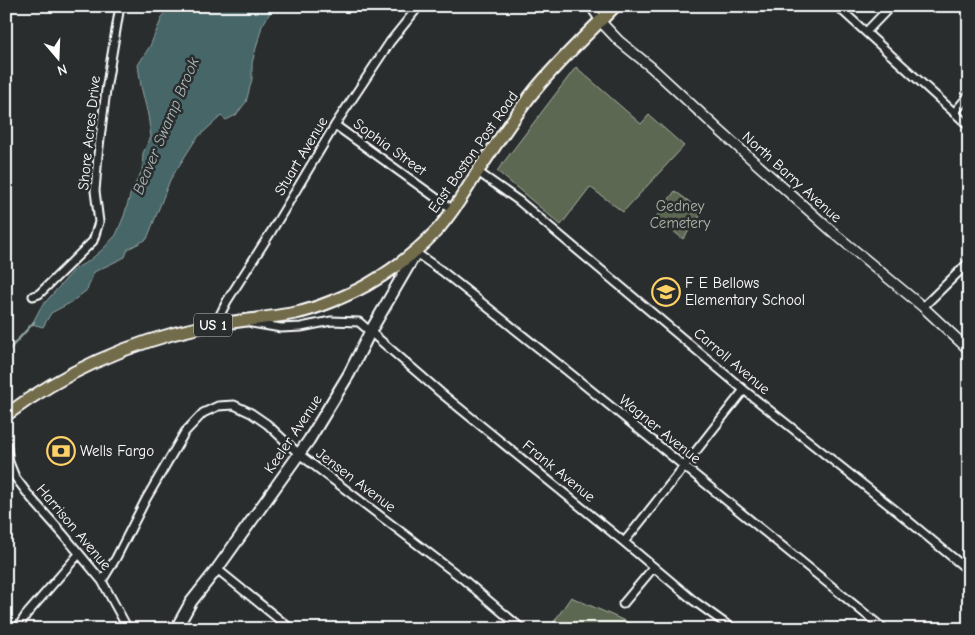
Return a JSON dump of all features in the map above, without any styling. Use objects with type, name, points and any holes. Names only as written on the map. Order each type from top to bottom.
[{"type":"main road","name":"East Boston Post Road","points":[[6,415],[43,390],[83,368],[142,344],[172,334],[214,325],[298,312],[329,302],[365,286],[392,270],[418,249],[454,210],[514,117],[532,94],[552,69],[615,6]]},
{"type":"main road","name":"Keeler Avenue","points":[[176,629],[191,602],[310,440],[350,374],[370,332],[418,249]]},
{"type":"street","name":"Shore Acres Drive","points":[[33,296],[38,294],[94,241],[99,222],[95,191],[98,155],[106,90],[120,6]]},
{"type":"street","name":"Stuart Avenue","points":[[214,325],[335,125],[390,42],[419,6]]},
{"type":"street","points":[[590,6],[600,21]]},
{"type":"street","points":[[837,6],[969,126]]},
{"type":"street","points":[[866,32],[891,6]]},
{"type":"street","name":"North Barry Avenue","points":[[600,21],[619,41],[651,67],[835,234],[923,308],[969,350]]},
{"type":"street","points":[[954,112],[969,95]]},
{"type":"street","name":"Sophia Street","points":[[335,125],[454,210]]},
{"type":"street","name":"Carroll Avenue","points":[[478,172],[519,201],[744,390],[969,571]]},
{"type":"street","name":"Wagner Avenue","points":[[418,249],[442,271],[884,629]]},
{"type":"street","points":[[923,308],[969,262]]},
{"type":"street","name":"Frank Avenue","points":[[244,321],[281,328],[301,327],[332,321],[359,322],[441,393],[694,601],[733,629]]},
{"type":"street","points":[[624,542],[744,390]]},
{"type":"street","name":"Jensen Avenue","points":[[102,581],[185,432],[203,413],[218,406],[234,405],[251,412],[267,424],[299,454],[463,579],[522,629]]},
{"type":"street","name":"Harrison Avenue","points":[[6,441],[9,462],[15,477],[102,581],[128,629]]},
{"type":"street","points":[[18,629],[26,615],[79,554]]},
{"type":"street","points":[[623,604],[654,567]]},
{"type":"street","points":[[217,569],[290,629]]},
{"type":"green space","points":[[576,67],[641,124],[649,115],[684,146],[623,212],[590,187],[561,225],[497,171]]},
{"type":"green space","name":"Gedney Cemetery","points":[[675,191],[703,212],[683,239],[656,217]]},
{"type":"green space","points":[[571,597],[643,629],[549,629]]},
{"type":"water","points":[[167,6],[274,6],[262,26],[252,63],[252,79],[246,102],[236,115],[226,120],[221,116],[196,139],[170,180],[147,239],[128,249],[125,257],[94,272],[87,290],[70,303],[51,313],[43,327],[32,324],[41,307],[75,269],[90,260],[116,235],[131,192],[142,171],[143,153],[151,137],[138,65],[150,46]]},
{"type":"waterway","name":"Beaver Swamp Brook","points":[[6,353],[34,322]]},
{"type":"place","name":"F E Bellows Elementary School","points":[[666,292]]},
{"type":"place","name":"Wells Fargo","points":[[61,451]]}]
